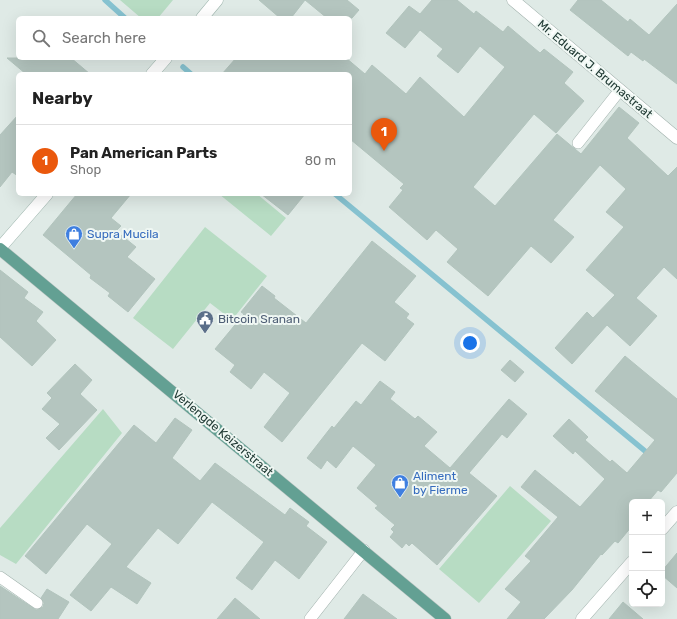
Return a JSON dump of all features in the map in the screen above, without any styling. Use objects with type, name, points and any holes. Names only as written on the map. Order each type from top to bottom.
[{"type":"main road","name":"Verlengde Keizerstraat","points":[[0,248],[364,550],[444,619]]},
{"type":"street","points":[[204,16],[217,0]]},
{"type":"street","name":"Mr. Eduard J. Brumastraat","points":[[513,0],[677,138]]},
{"type":"street","points":[[154,72],[164,60]]},
{"type":"street","points":[[0,248],[45,196]]},
{"type":"street","points":[[665,526],[677,512]]},
{"type":"street","points":[[582,619],[629,565]]},
{"type":"lane","points":[[578,143],[620,90]]},
{"type":"lane","points":[[310,619],[364,550]]},
{"type":"lane","points":[[0,577],[37,603]]},
{"type":"green space","points":[[120,0],[173,0],[160,16],[139,16]]},
{"type":"green space","points":[[221,196],[259,196],[286,218],[271,236]]},
{"type":"green space","points":[[205,227],[267,276],[232,320],[210,303],[173,349],[133,318]]},
{"type":"green space","points":[[103,409],[122,433],[16,564],[0,555],[0,528]]},
{"type":"green space","points":[[510,486],[551,521],[479,603],[439,569]]},
{"type":"building","points":[[259,0],[305,0],[293,16],[278,16]]},
{"type":"building","points":[[305,0],[347,0],[359,10],[352,18],[352,16],[325,16]]},
{"type":"building","points":[[432,0],[457,0],[474,14],[476,11],[503,32],[508,26],[540,53],[544,49],[573,72],[564,83],[584,101],[556,133],[534,114],[473,187],[495,206],[557,134],[581,154],[619,107],[639,123],[627,138],[668,176],[677,167],[677,279],[664,267],[636,298],[657,316],[630,346],[607,325],[572,364],[555,348],[587,312],[593,318],[615,295],[586,270],[624,227],[606,212],[626,189],[600,165],[553,220],[574,237],[551,263],[531,246],[488,296],[447,262],[458,249],[436,230],[427,240],[389,207],[403,190],[400,188],[404,184],[352,141],[352,72],[224,72],[234,60],[348,60],[365,74],[372,65],[406,94],[420,77],[464,117],[505,67],[480,46],[458,73],[437,56],[443,49],[420,30],[405,48],[386,33],[409,6],[420,14]]},
{"type":"building","points":[[578,0],[601,0],[628,22],[630,19],[649,35],[677,4],[677,84],[644,59],[643,61],[631,52],[628,56],[570,10]]},
{"type":"building","points":[[7,58],[16,58],[16,60],[73,60],[88,72],[24,72]]},
{"type":"building","points":[[16,117],[16,175],[12,172],[0,187],[0,135]]},
{"type":"building","points":[[75,196],[129,196],[111,218],[121,226],[116,231],[136,247],[127,257],[155,279],[128,312],[108,296],[110,293],[90,278],[91,275],[43,235]]},
{"type":"building","points":[[264,196],[303,196],[288,215]]},
{"type":"building","points":[[372,241],[416,276],[394,302],[409,314],[406,318],[414,324],[385,361],[362,343],[282,442],[264,427],[290,393],[264,372],[251,389],[230,372],[235,365],[215,349],[244,314],[241,312],[262,286],[275,296],[274,298],[306,323]]},
{"type":"building","points":[[0,270],[28,292],[24,298],[43,312],[36,321],[56,340],[32,366],[0,337]]},
{"type":"building","points":[[625,356],[677,399],[677,473],[661,492],[658,490],[650,499],[629,499],[629,530],[618,543],[615,541],[602,555],[601,554],[572,590],[544,619],[507,619],[521,602],[505,589],[531,561],[525,556],[558,517],[521,487],[535,470],[580,507],[605,479],[575,451],[573,454],[553,436],[569,419],[588,437],[585,440],[610,462],[612,460],[627,473],[655,440],[595,391]]},
{"type":"building","points":[[510,360],[524,372],[515,382],[501,370]]},
{"type":"building","points":[[75,364],[92,380],[80,394],[97,410],[59,450],[46,438],[60,424],[42,409],[52,398],[47,393]]},
{"type":"building","points":[[380,381],[395,392],[390,399],[415,419],[418,416],[437,432],[424,446],[450,468],[509,399],[527,414],[507,438],[502,434],[469,473],[497,496],[437,565],[412,543],[409,546],[406,543],[402,548],[390,537],[394,532],[391,529],[395,525],[375,508],[378,506],[357,488],[376,465],[353,446],[336,468],[327,460],[321,469],[307,458],[332,426],[334,428],[356,401],[361,405]]},
{"type":"building","points":[[175,418],[192,430],[172,458],[200,481],[215,463],[285,515],[290,508],[309,522],[306,526],[327,542],[299,579],[275,560],[252,590],[236,578],[264,542],[212,502],[178,544],[158,528],[126,567],[151,583],[137,604],[111,587],[91,611],[70,595],[112,544],[87,524],[46,574],[25,556],[134,425],[156,443]]},
{"type":"building","points":[[677,553],[677,588],[665,578],[665,567]]},
{"type":"building","points":[[0,586],[36,610],[43,607],[44,603],[41,598],[47,589],[69,602],[58,619],[0,619]]},
{"type":"building","points":[[363,594],[397,619],[344,619]]},
{"type":"building","points":[[235,598],[260,619],[217,619]]},
{"type":"building","points":[[623,602],[643,619],[609,619]]},
{"type":"waterway","points":[[105,0],[123,16]]},
{"type":"waterway","points":[[183,67],[189,72]]},
{"type":"waterway","points":[[337,196],[651,456]]},
{"type":"place","name":"Pan American Parts","points":[[384,151]]},
{"type":"place","name":"Supra Mucila","points":[[74,249]]},
{"type":"place","name":"Bitcoin Sranan","points":[[205,334]]},
{"type":"place","name":"Aliment by Fierme","points":[[400,498]]}]
